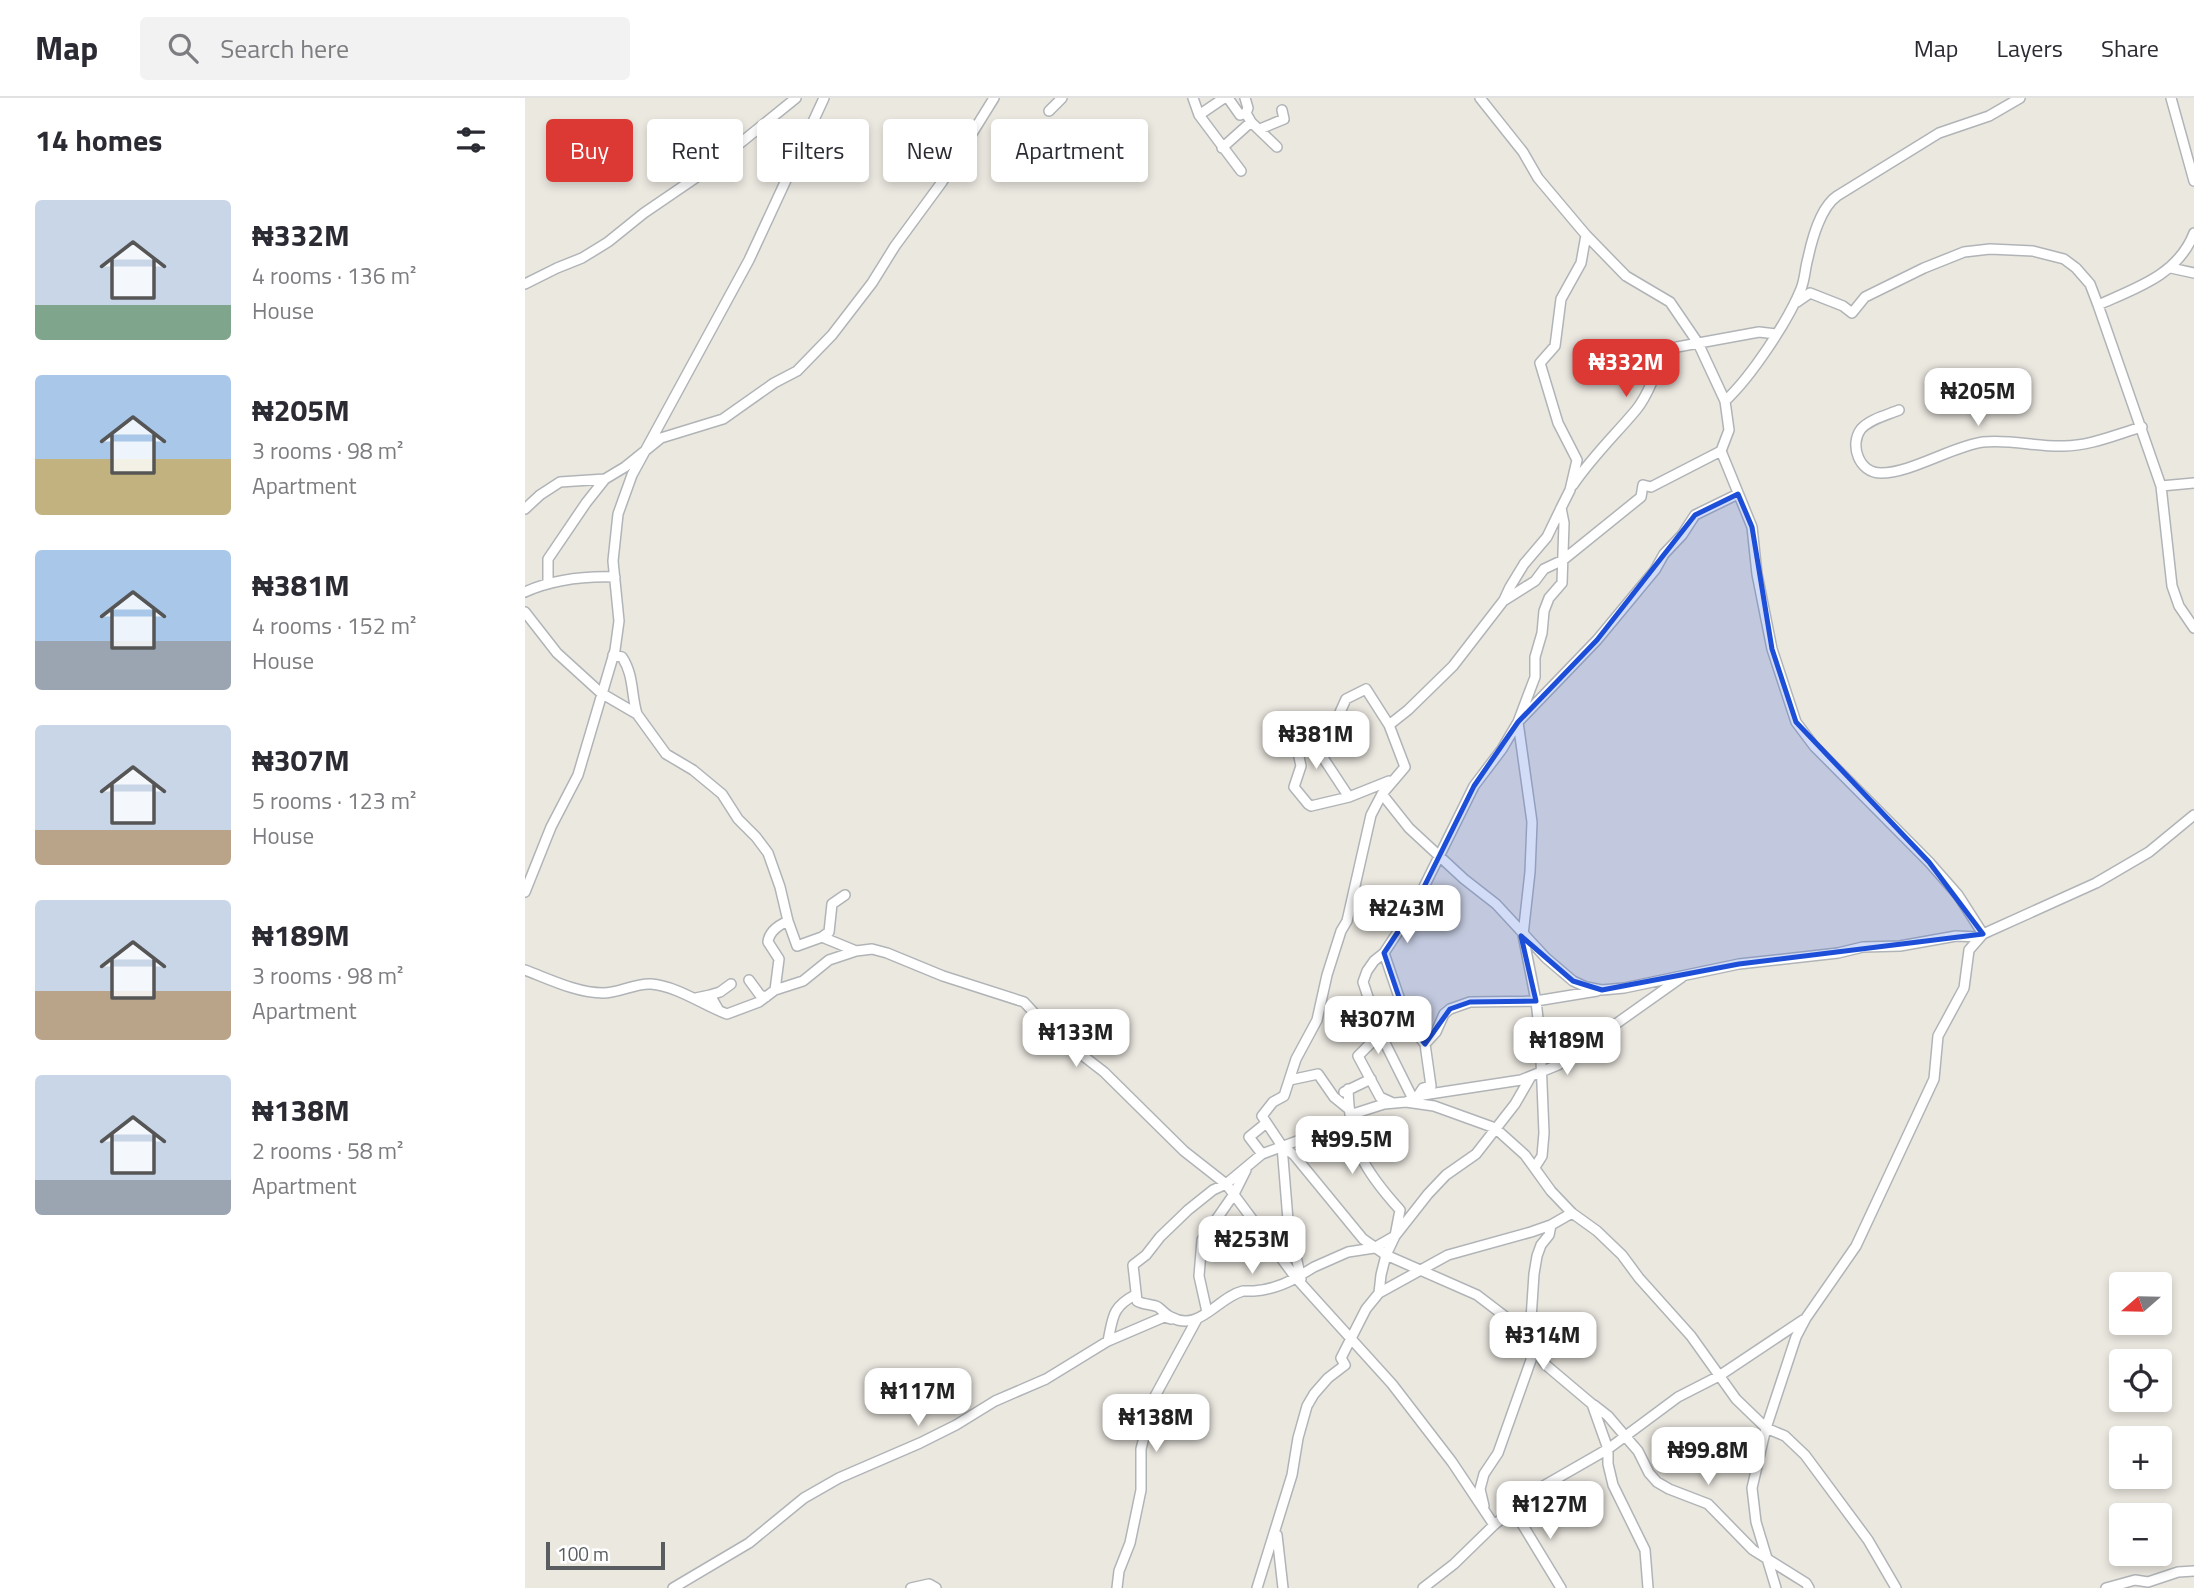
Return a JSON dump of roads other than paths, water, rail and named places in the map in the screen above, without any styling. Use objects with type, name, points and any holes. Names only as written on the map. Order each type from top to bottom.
[{"type":"street","points":[[525,285],[582,258],[608,242],[707,170],[796,98]]},
{"type":"street","points":[[525,892],[551,827],[577,775],[613,655],[619,621],[613,561],[618,514],[632,475],[749,260],[824,98]]},
{"type":"street","points":[[548,583],[548,559],[605,479],[625,467],[661,438],[723,419],[774,383],[797,371],[817,351],[872,283],[895,246],[942,182],[994,98]]},
{"type":"street","points":[[1049,111],[1062,98]]},
{"type":"street","points":[[1193,98],[1199,115],[1241,171]]},
{"type":"street","points":[[1199,115],[1226,98],[1240,115],[1247,113]]},
{"type":"street","points":[[1245,98],[1251,122],[1277,147]]},
{"type":"street","points":[[1480,98],[1523,152],[1538,178],[1586,235],[1626,276],[1670,302],[1698,343],[1725,401],[1728,430],[1721,451],[1651,487],[1643,485],[1641,497],[1563,559],[1544,569],[1535,581],[1504,600]]},
{"type":"street","points":[[1725,401],[1752,369],[1795,303],[1823,210],[1831,200],[1938,133],[1989,116],[2020,98]]},
{"type":"street","points":[[2171,98],[2194,181]]},
{"type":"street","points":[[1260,129],[1285,120],[1282,110]]},
{"type":"street","points":[[1222,148],[1251,122]]},
{"type":"street","points":[[2098,304],[2147,283],[2171,268],[2188,248],[2194,233]]},
{"type":"street","points":[[1570,490],[1577,460],[1558,423],[1540,363],[1555,346],[1561,299],[1581,263],[1586,235]]},
{"type":"street","points":[[1795,303],[1810,293],[1843,306],[1852,313],[1865,297],[1964,252],[1990,249],[2033,251],[2064,259],[2076,268],[2090,284],[2098,304],[2161,486],[2172,586],[2179,606],[2194,628]]},
{"type":"street","points":[[2171,268],[2194,273]]},
{"type":"street","points":[[1388,725],[1408,710],[1453,666],[1504,600],[1524,564],[1547,537],[1570,490],[1590,461],[1638,408],[1649,389],[1655,370],[1667,355],[1677,347],[1759,332],[1776,334]]},
{"type":"street","points":[[1899,410],[1868,422],[1856,439],[1858,456],[1869,470],[1884,473],[1981,442],[2063,447],[2083,444],[2141,426]]},
{"type":"street","points":[[1721,451],[1752,527],[1757,574],[1772,649],[1796,722],[1814,746],[1958,895],[1981,935]]},
{"type":"street","points":[[525,509],[559,482],[605,479]]},
{"type":"street","points":[[2161,486],[2194,483]]},
{"type":"street","points":[[1518,722],[1597,640],[1655,570],[1664,554],[1682,536],[1695,515],[1738,494]]},
{"type":"street","points":[[1412,1099],[1380,1033],[1363,982],[1374,961],[1384,953],[1413,909],[1474,786],[1502,749],[1518,722],[1535,677],[1535,657],[1542,634],[1544,611],[1549,597],[1562,583],[1564,523],[1561,508]]},
{"type":"street","points":[[525,592],[548,583],[596,576],[615,577]]},
{"type":"street","points":[[525,612],[557,653],[601,693],[637,714],[666,754],[715,787],[738,819],[756,837],[768,853],[797,946],[825,935]]},
{"type":"street","points":[[613,655],[622,657],[629,667],[632,678],[631,696],[637,714]]},
{"type":"street","points":[[1392,780],[1349,797],[1310,806],[1295,789],[1294,784],[1301,766],[1297,748],[1337,719],[1346,699],[1366,689],[1388,725],[1405,767],[1392,780],[1371,816],[1347,920],[1341,930],[1327,975],[1317,1020],[1296,1059],[1284,1096],[1273,1102],[1263,1114],[1265,1124],[1282,1146],[1294,1155],[1339,1212],[1374,1248],[1477,1295],[1524,1331],[1532,1347],[1547,1366],[1608,1416],[1626,1436],[1657,1482],[1707,1504],[1753,1550],[1806,1583],[1809,1588]]},
{"type":"street","points":[[1518,722],[1532,822],[1523,935],[1540,1036],[1544,1133],[1542,1156],[1535,1167]]},
{"type":"street","points":[[1310,738],[1349,797]]},
{"type":"street","points":[[1383,793],[1409,828],[1464,879],[1496,904],[1523,935],[1573,981],[1585,987],[1602,990]]},
{"type":"street","points":[[1425,1044],[1436,1032],[1444,1014],[1470,1002],[1536,1001],[1682,977],[1738,964],[1981,935],[2096,883],[2149,852],[2194,815]]},
{"type":"street","points":[[825,935],[830,908],[845,895]]},
{"type":"street","points":[[775,990],[779,959],[768,942],[768,937],[778,926],[788,921]]},
{"type":"street","points":[[525,970],[558,983],[596,992],[606,993],[652,984],[714,1003],[727,1014],[775,990],[803,981],[835,953],[832,943],[825,935]]},
{"type":"street","points":[[1776,1588],[1755,1522],[1752,1488],[1766,1428],[1796,1337],[1806,1318],[1856,1246],[1934,1079],[1938,1036],[1961,995],[1969,950],[1981,935]]},
{"type":"street","points":[[832,943],[856,951]]},
{"type":"street","points":[[829,960],[872,949],[943,976],[1024,1002],[1051,1031],[1104,1072],[1184,1151],[1226,1184],[1318,1305],[1392,1384],[1437,1442],[1494,1525]]},
{"type":"street","points":[[1384,953],[1401,1003],[1399,1015],[1357,1056],[1380,1097],[1392,1103],[1412,1099],[1495,1128],[1535,1167],[1551,1191],[1572,1213],[1597,1231],[1622,1255],[1691,1336],[1736,1399],[1766,1428],[1785,1436],[1805,1455],[1868,1540],[1896,1588]]},
{"type":"street","points":[[1177,1320],[1156,1306],[1143,1305],[1137,1301],[1133,1265],[1146,1255],[1188,1210],[1213,1190],[1226,1184],[1262,1154],[1351,1114],[1384,1104],[1540,1074],[1557,1065],[1682,977]]},
{"type":"street","points":[[749,980],[762,998]]},
{"type":"street","points":[[714,1003],[720,992],[731,984]]},
{"type":"street","points":[[697,998],[714,1003]]},
{"type":"street","points":[[1393,1020],[1406,1020],[1425,1044],[1431,1086],[1423,1088],[1412,1099]]},
{"type":"street","points":[[1290,1080],[1317,1073],[1334,1097],[1338,1098],[1351,1114]]},
{"type":"street","points":[[1379,1293],[1386,1255],[1395,1236],[1446,1175],[1476,1154],[1515,1104],[1530,1078]]},
{"type":"street","points":[[1338,1098],[1348,1089],[1371,1079]]},
{"type":"street","points":[[673,1588],[749,1543],[804,1498],[839,1478],[956,1425],[995,1401],[1046,1379],[1108,1341],[1164,1317],[1191,1321],[1197,1319],[1218,1303],[1244,1291],[1256,1291],[1300,1280],[1314,1267],[1348,1252],[1374,1248],[1395,1236],[1400,1210],[1365,1168],[1352,1132],[1348,1089]]},
{"type":"street","points":[[1262,1154],[1249,1136],[1265,1124]]},
{"type":"street","points":[[1282,1146],[1288,1220],[1300,1280]]},
{"type":"street","points":[[1207,1312],[1199,1276],[1202,1240],[1234,1194],[1248,1167]]},
{"type":"street","points":[[1258,1588],[1277,1530],[1307,1406],[1328,1378],[1345,1365],[1341,1358],[1366,1309],[1379,1293],[1448,1255],[1551,1225],[1572,1213]]},
{"type":"street","points":[[1486,1514],[1481,1489],[1484,1475],[1498,1454],[1528,1371],[1532,1347],[1530,1334],[1534,1274],[1537,1256],[1549,1235],[1551,1225]]},
{"type":"street","points":[[1108,1341],[1115,1310],[1122,1302],[1135,1295]]},
{"type":"street","points":[[1423,1588],[1540,1488],[1608,1449],[1678,1397],[1719,1376],[1806,1318]]},
{"type":"street","points":[[1117,1588],[1119,1571],[1130,1542],[1141,1490],[1141,1448],[1154,1398],[1197,1319]]},
{"type":"street","points":[[1592,1404],[1608,1449],[1613,1485],[1645,1550],[1649,1588]]},
{"type":"street","points":[[1513,1509],[1561,1588]]},
{"type":"street","points":[[1277,1530],[1283,1588]]},
{"type":"street","points":[[2106,1588],[2135,1580],[2148,1582],[2178,1572],[2194,1571]]},
{"type":"street","points":[[911,1588],[929,1584],[936,1588]]}]
